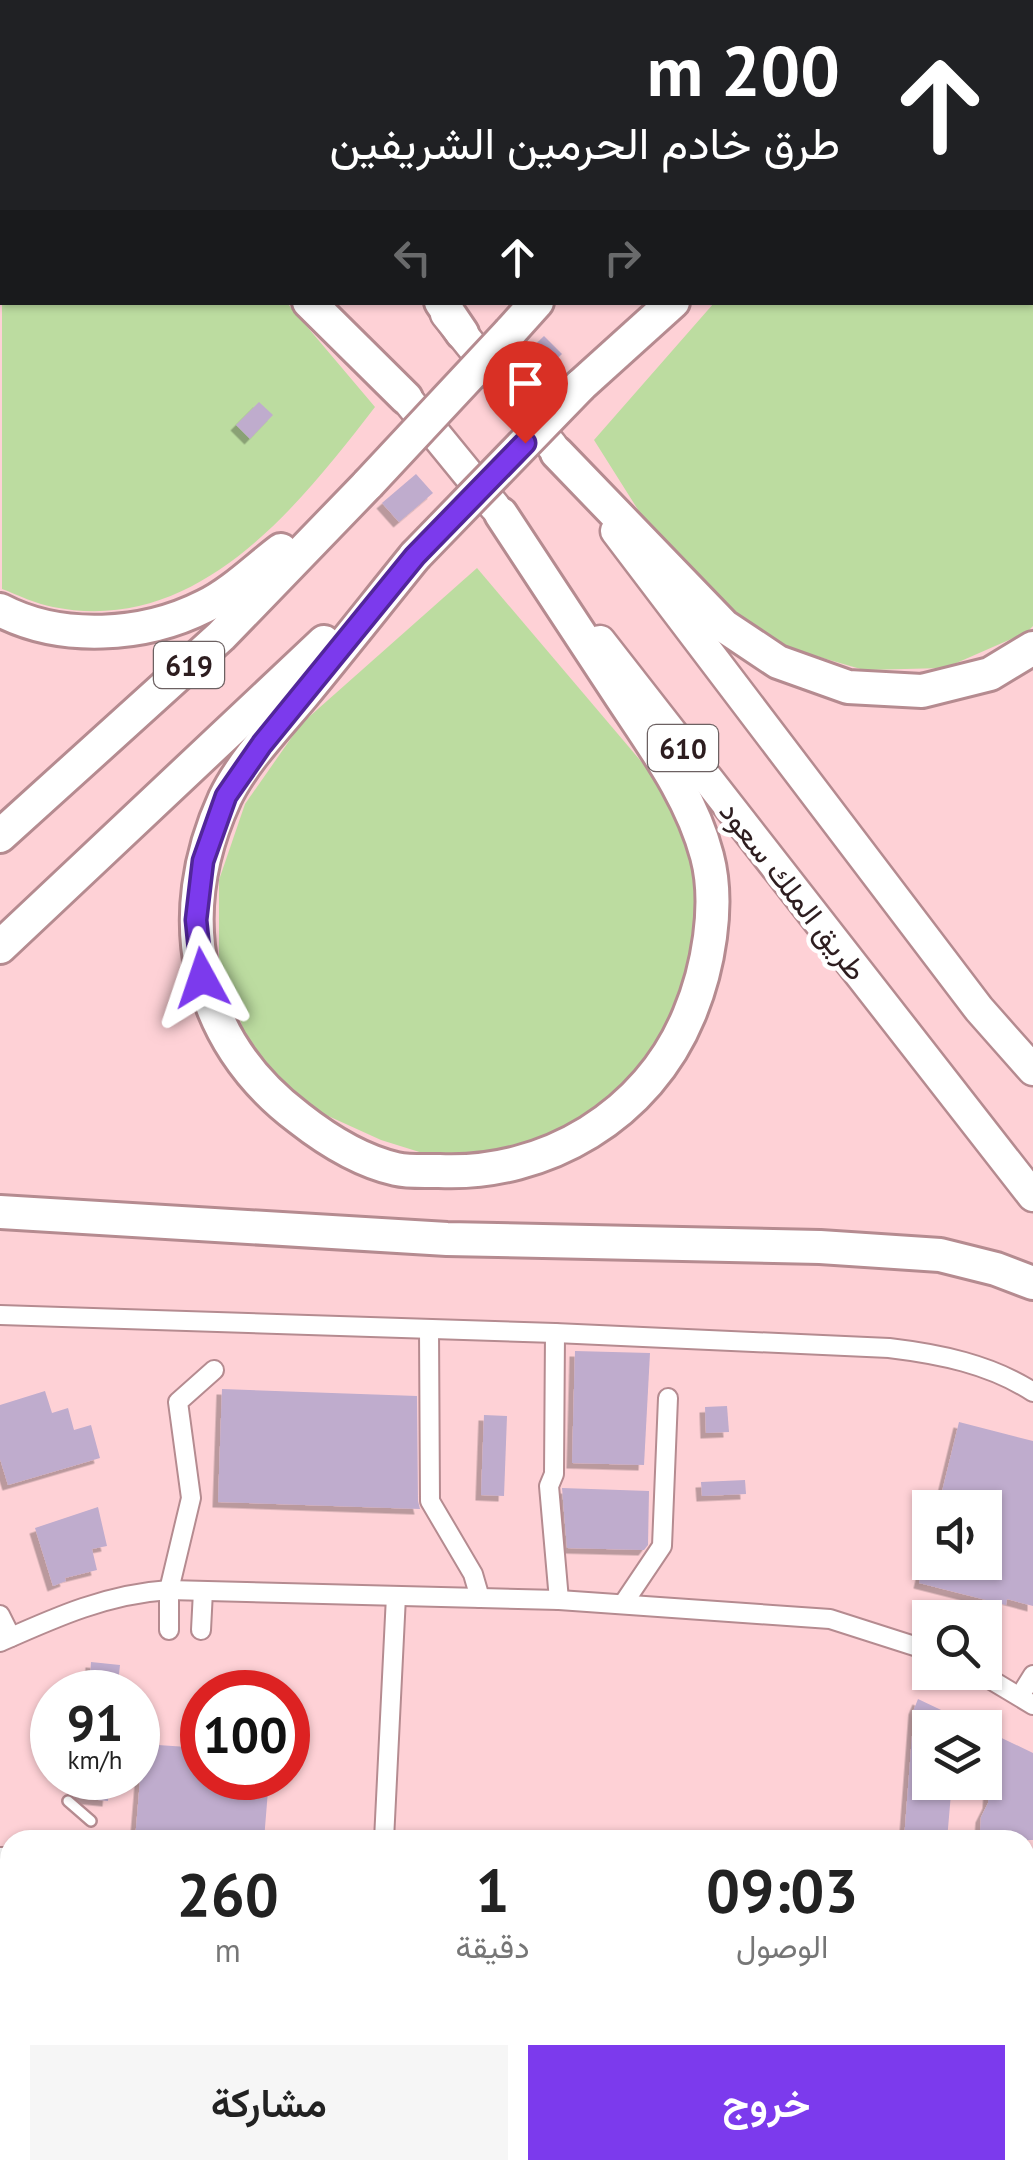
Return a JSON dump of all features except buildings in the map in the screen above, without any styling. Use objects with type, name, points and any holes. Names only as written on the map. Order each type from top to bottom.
[{"type":"highway","points":[[312,305],[406,398]]},
{"type":"highway","points":[[441,305],[462,334]]},
{"type":"highway","name":"619","points":[[0,836],[220,636],[368,484],[532,305]]},
{"type":"highway","name":"619","points":[[0,947],[415,556],[580,386],[644,305]]},
{"type":"highway","points":[[580,386],[670,305]]},
{"type":"highway","points":[[558,453],[724,626],[778,662],[848,687],[922,691],[990,674],[1033,648]]},
{"type":"highway","points":[[0,610],[60,630],[124,630],[160,624],[208,605],[368,484]]},
{"type":"highway","points":[[415,556],[262,744],[226,796],[203,861],[196,920],[202,978],[228,1043],[272,1098],[328,1140],[397,1170],[471,1172],[536,1160],[592,1132],[644,1091],[678,1043],[704,978],[711,920],[708,859],[679,785],[501,514]]},
{"type":"highway","points":[[0,1212],[447,1239],[820,1246],[940,1255],[996,1268],[1033,1282]]},
{"type":"main road","name":"طريق الملك سعود","points":[[332,305],[501,514],[1033,1196]]},
{"type":"main road","name":"610","points":[[462,334],[558,453],[979,1009],[1033,1070]]},
{"type":"street","points":[[0,1316],[889,1348],[937,1354],[971,1364],[1033,1392]]},
{"type":"street","points":[[429,1329],[430,1501],[474,1574],[480,1598]]},
{"type":"street","points":[[555,1333],[554,1474],[550,1486],[559,1600]]},
{"type":"street","points":[[169,1630],[169,1590],[191,1498],[178,1402],[214,1370]]},
{"type":"street","points":[[623,1604],[662,1546],[668,1398]]},
{"type":"street","points":[[0,1615],[5,1640],[91,1603],[169,1590],[559,1600],[830,1619],[912,1646]]},
{"type":"street","points":[[201,1630],[203,1591]]},
{"type":"street","points":[[384,1830],[396,1596]]},
{"type":"street","points":[[1002,1686],[1027,1701],[1033,1676]]},
{"type":"lane","points":[[68,1801],[91,1821]]},
{"type":"green space","points":[[2,305],[289,305],[375,407],[277,522],[239,556],[198,583],[153,602],[105,611],[47,606],[2,589]]},
{"type":"green space","points":[[712,305],[1033,305],[1033,626],[945,668],[864,670],[788,648],[725,605],[647,524],[594,440]]},
{"type":"green space","points":[[477,568],[662,786],[686,834],[697,905],[687,976],[669,1030],[617,1094],[556,1132],[506,1149],[429,1155],[381,1140],[304,1105],[249,1045],[219,961],[219,880],[245,804],[301,724]]},
{"type":"route","points":[[202,978],[196,920],[203,861],[226,796],[262,744],[415,556],[525,443]]}]
